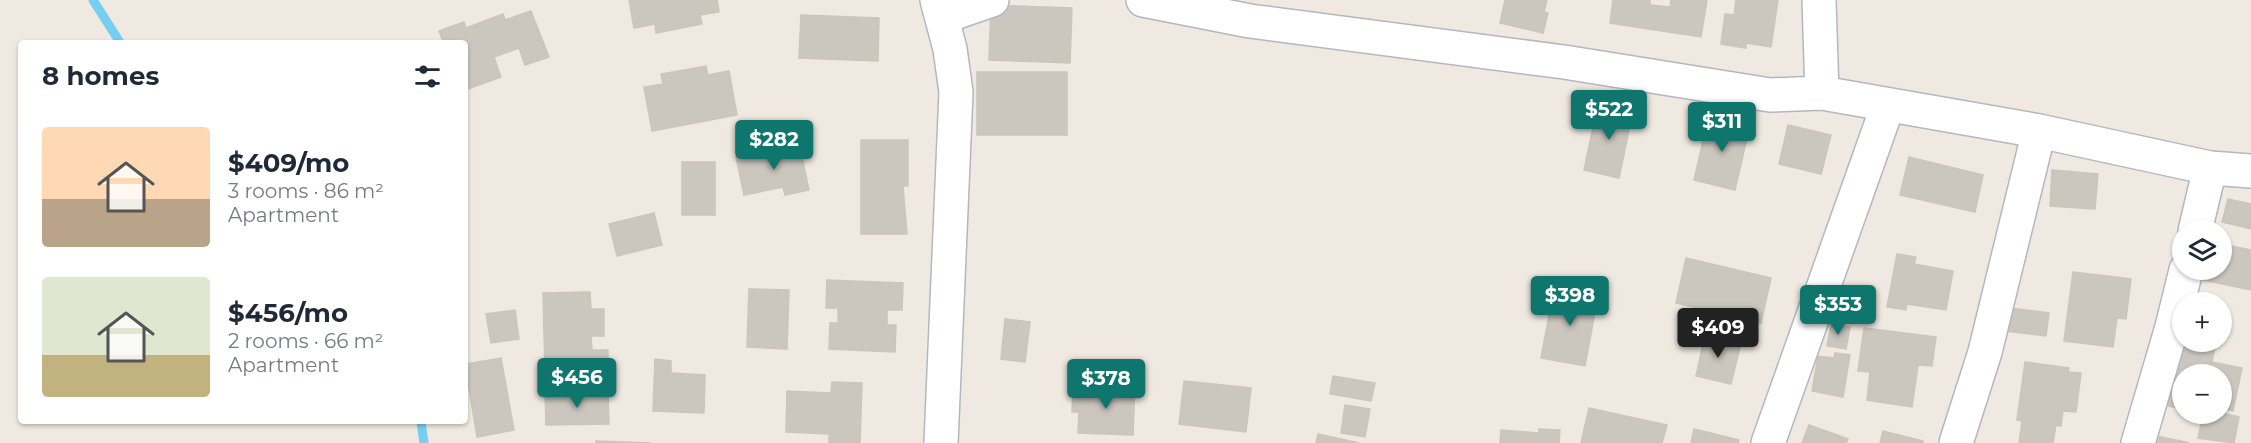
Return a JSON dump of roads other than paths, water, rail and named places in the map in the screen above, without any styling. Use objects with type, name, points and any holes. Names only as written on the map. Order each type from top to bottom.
[{"type":"street","points":[[941,443],[956,92],[940,8],[992,0]]},
{"type":"street","points":[[1143,0],[1261,23],[1564,62],[1770,95],[1822,93],[2039,130],[2210,168],[2251,171]]},
{"type":"street","points":[[1819,0],[1822,93]]},
{"type":"street","points":[[1768,443],[1888,105]]},
{"type":"street","points":[[1956,443],[1985,352],[2039,130]]},
{"type":"street","points":[[2198,220],[2210,168]]},
{"type":"street","points":[[2138,443],[2184,280]]},
{"type":"waterway","points":[[93,0],[118,40]]},
{"type":"waterway","points":[[421,424],[424,443]]}]
